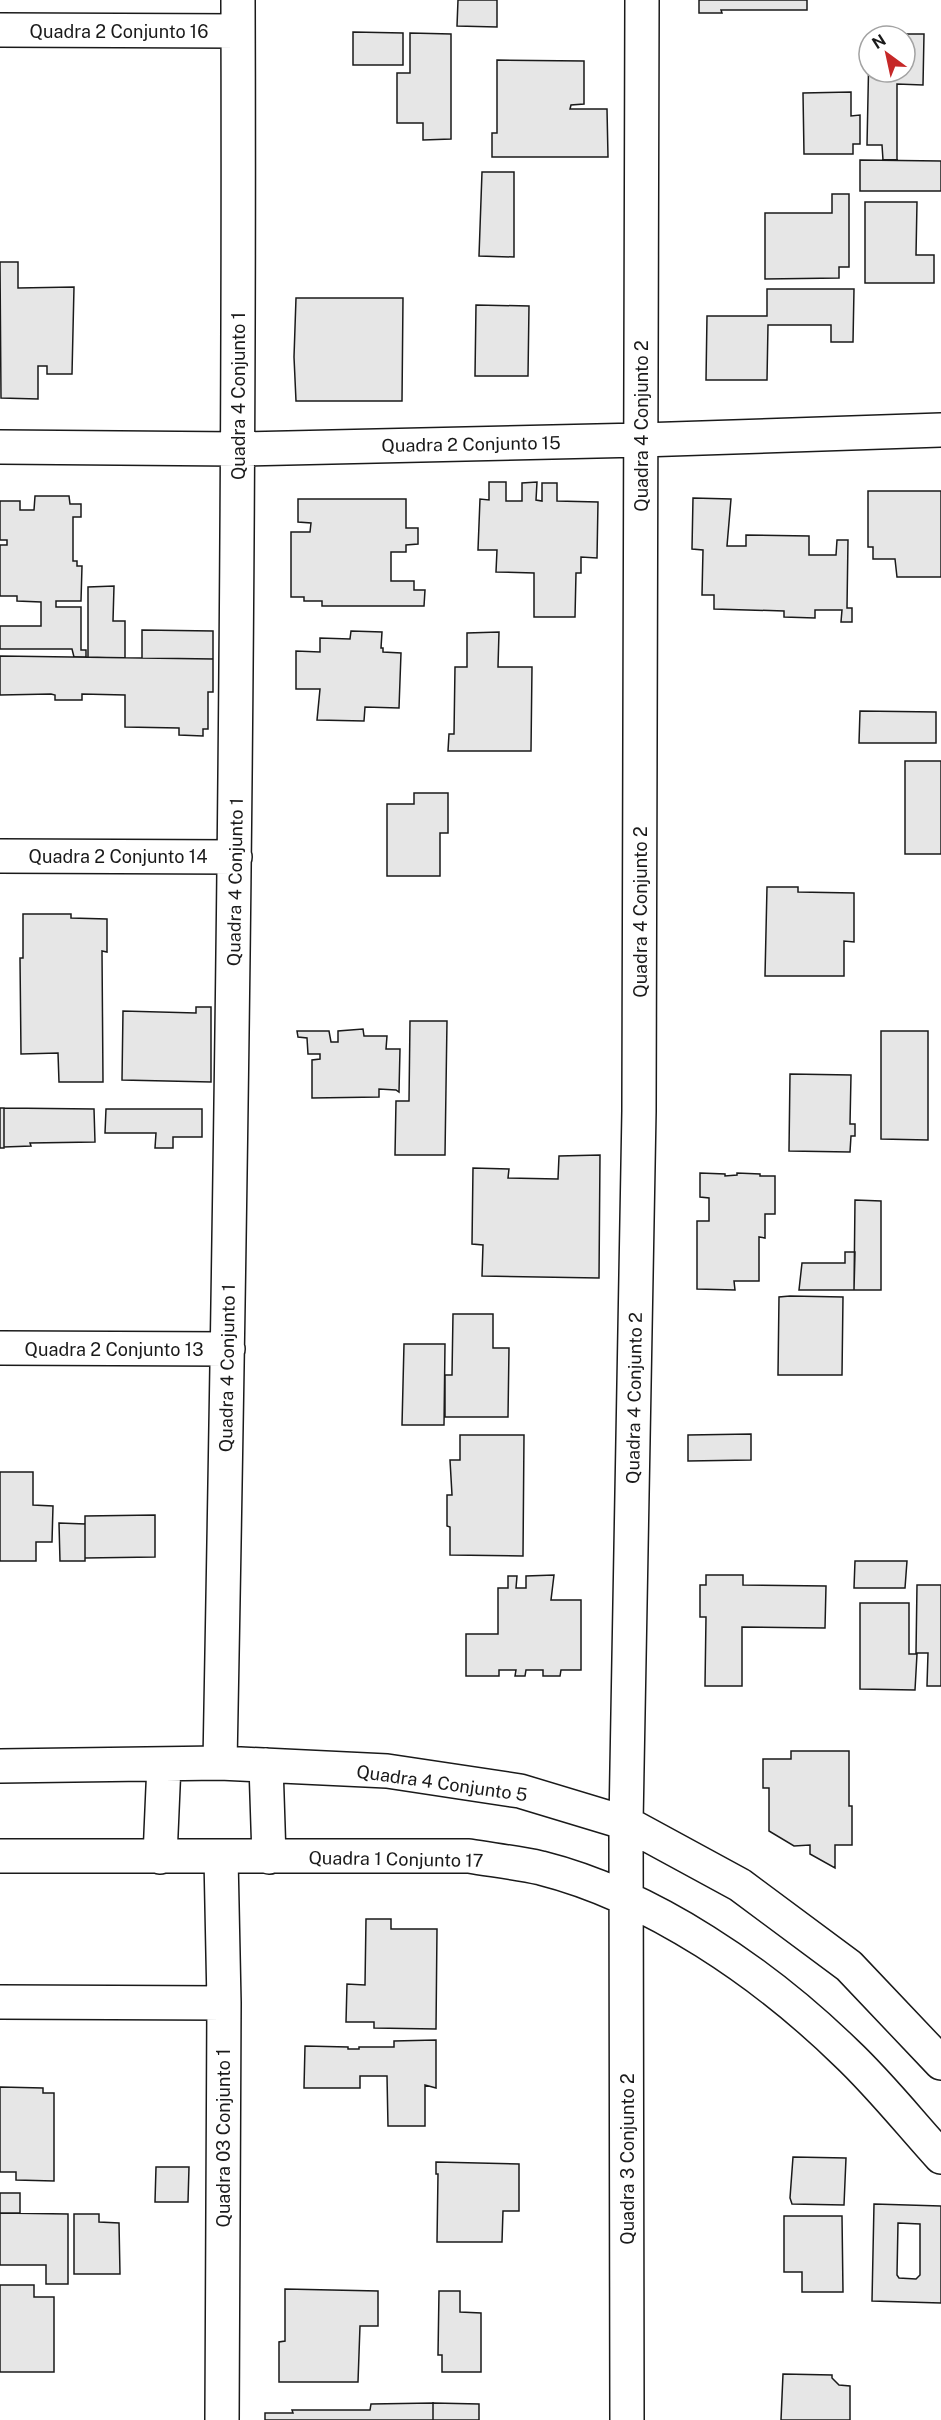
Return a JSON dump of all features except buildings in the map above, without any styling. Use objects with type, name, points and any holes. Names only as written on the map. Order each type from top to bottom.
[{"type":"street","name":"Quadra 4 Conjunto 2","points":[[626,1898],[639,1111],[642,0]]},
{"type":"street","name":"Quadra 2 Conjunto 16","points":[[0,30],[238,16]]},
{"type":"street","name":"Quadra 4 Conjunto 1","points":[[220,1763],[235,857],[238,16]]},
{"type":"street","name":"Quadra 2 Conjunto 15","points":[[0,447],[238,449],[641,440],[941,430]]},
{"type":"street","name":"Quadra 2 Conjunto 14","points":[[0,856],[235,857]]},
{"type":"street","name":"Quadra 2 Conjunto 13","points":[[0,1348],[228,1349]]},
{"type":"street","name":"Quadra 4 Conjunto 5","points":[[0,1766],[220,1763],[387,1771],[520,1791],[626,1823],[740,1885],[849,1966],[941,2063]]},
{"type":"street","points":[[160,1857],[164,1764]]},
{"type":"street","points":[[266,1766],[269,1857]]},
{"type":"street","name":"Quadra 1 Conjunto 17","points":[[0,1856],[469,1856],[542,1869],[626,1898],[705,1942],[782,1994],[847,2053],[941,2157]]},
{"type":"street","name":"Quadra 03 Conjunto 1","points":[[221,1857],[224,2003],[222,2420]]},
{"type":"street","name":"Quadra 3 Conjunto 2","points":[[626,1898],[627,2420]]},
{"type":"street","points":[[0,2002],[224,2003]]}]
